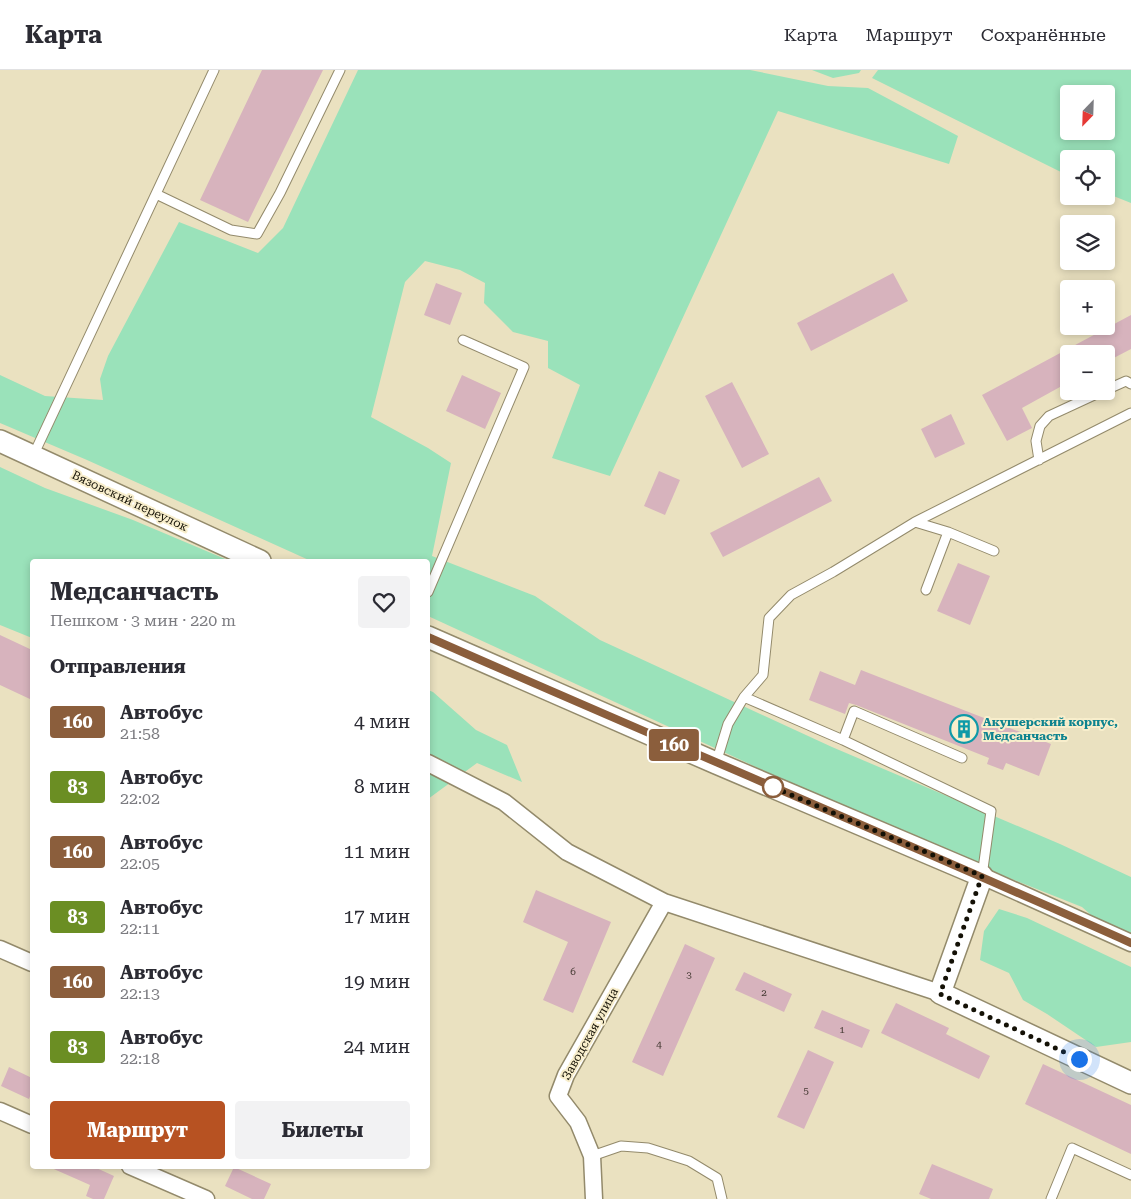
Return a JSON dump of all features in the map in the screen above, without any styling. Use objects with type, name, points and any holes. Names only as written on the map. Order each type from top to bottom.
[{"type":"street","name":"Вязовский переулок","points":[[0,441],[256,559]]},
{"type":"street","points":[[430,638],[716,763],[982,876],[1131,943]]},
{"type":"street","points":[[430,764],[504,802],[567,852],[664,902],[940,994],[1131,1083]]},
{"type":"street","points":[[940,994],[982,876]]},
{"type":"street","name":"Заводская улица","points":[[594,1199],[592,1156],[578,1122],[558,1096],[566,1075],[664,902]]},
{"type":"street","points":[[0,949],[30,963]]},
{"type":"street","points":[[0,1111],[30,1124]]},
{"type":"street","points":[[137,1169],[206,1199]]},
{"type":"lane","points":[[33,456],[214,70]]},
{"type":"lane","points":[[156,194],[231,230],[256,234],[280,193],[340,70]]},
{"type":"lane","points":[[430,587],[524,367],[463,340]]},
{"type":"lane","points":[[1115,386],[1126,381],[1131,384]]},
{"type":"lane","points":[[1038,460],[1036,442],[1040,426],[1049,416],[1085,400]]},
{"type":"lane","points":[[716,763],[728,724],[744,697],[764,675],[769,618],[791,595],[915,522],[1131,413]]},
{"type":"lane","points":[[915,522],[948,532],[994,551]]},
{"type":"lane","points":[[926,590],[948,532]]},
{"type":"lane","points":[[744,697],[842,740],[991,811],[982,876]]},
{"type":"lane","points":[[842,740],[854,711],[962,758]]},
{"type":"lane","points":[[592,1156],[621,1146],[648,1148],[689,1161],[717,1178],[722,1199]]},
{"type":"lane","points":[[1051,1199],[1072,1148],[1131,1174]]},
{"type":"green space","points":[[358,70],[750,70],[828,86],[868,88],[958,136],[949,164],[778,111],[610,476],[552,458],[580,385],[548,368],[548,341],[513,332],[484,303],[485,283],[460,270],[425,261],[405,282],[371,417],[428,448],[451,463],[432,556],[535,596],[600,640],[832,747],[1060,844],[1131,877],[1131,936],[1100,923],[1082,907],[939,850],[430,617],[430,559],[307,559],[0,423],[0,375],[45,396],[103,400],[100,379],[108,356],[179,222],[258,253],[283,228]]},
{"type":"green space","points":[[812,70],[861,70],[859,73],[833,78]]},
{"type":"green space","points":[[878,70],[1131,70],[1131,203],[1115,197],[1115,150],[1060,150],[1060,172],[872,78]]},
{"type":"green space","points":[[0,467],[45,488],[133,520],[225,559],[30,559],[30,637],[0,625]]},
{"type":"green space","points":[[430,691],[476,730],[507,745],[522,782],[477,763],[430,798]]},
{"type":"green space","points":[[999,909],[1027,918],[1131,967],[1131,1042],[1096,1047],[1023,1000],[1009,973],[980,960],[984,931]]},
{"type":"building","points":[[262,70],[323,70],[248,222],[200,200]]},
{"type":"building","points":[[893,273],[908,301],[811,351],[797,323]]},
{"type":"building","points":[[436,283],[462,293],[450,325],[424,315]]},
{"type":"building","points":[[1131,315],[1131,349],[1115,357],[1115,345],[1075,345],[1094,335],[1115,335],[1115,324]]},
{"type":"building","points":[[1060,353],[1060,387],[1022,408],[1032,428],[1007,441],[982,395]]},
{"type":"building","points":[[462,375],[501,393],[485,429],[446,411]]},
{"type":"building","points":[[732,382],[769,454],[742,468],[705,396]]},
{"type":"building","points":[[951,414],[965,444],[935,458],[921,429]]},
{"type":"building","points":[[659,471],[680,480],[665,515],[644,506]]},
{"type":"building","points":[[819,477],[832,501],[723,557],[710,533]]},
{"type":"building","points":[[958,563],[990,576],[970,625],[937,611]]},
{"type":"building","points":[[0,635],[30,649],[30,699],[0,685]]},
{"type":"building","name":"Акушерский корпус, Медсанчасть","points":[[861,670],[1051,744],[1039,776],[1006,763],[1003,770],[987,764],[989,758],[856,705],[849,703],[845,714],[809,700],[820,671],[855,685]]},
{"type":"building","points":[[536,890],[611,922],[573,1013],[543,1000],[568,942],[523,922]]},
{"type":"building","points":[[685,944],[715,958],[663,1076],[632,1062]]},
{"type":"building","points":[[744,972],[792,994],[784,1012],[735,990]]},
{"type":"building","points":[[896,1003],[949,1028],[946,1034],[990,1056],[979,1079],[881,1033]]},
{"type":"building","points":[[822,1010],[870,1030],[862,1048],[814,1028]]},
{"type":"building","points":[[808,1050],[834,1062],[804,1129],[777,1117]]},
{"type":"building","points":[[1043,1064],[1131,1105],[1131,1154],[1025,1104]]},
{"type":"building","points":[[9,1067],[30,1077],[29,1099],[1,1086]]},
{"type":"building","points":[[932,1164],[993,1189],[989,1199],[931,1199],[919,1194]]},
{"type":"building","points":[[54,1169],[99,1169],[114,1176],[104,1199],[93,1199],[86,1196],[90,1185]]},
{"type":"building","points":[[233,1169],[238,1169],[271,1184],[264,1199],[252,1199],[225,1186]]},
{"type":"bus line","name":"160","points":[[430,638],[716,763],[982,876],[1131,943]]},
{"type":"place","name":"Акушерский корпус, Медсанчасть","points":[[964,729]]},
{"type":"route","points":[[773,787],[770,786],[982,876],[940,994],[1079,1059]]}]
